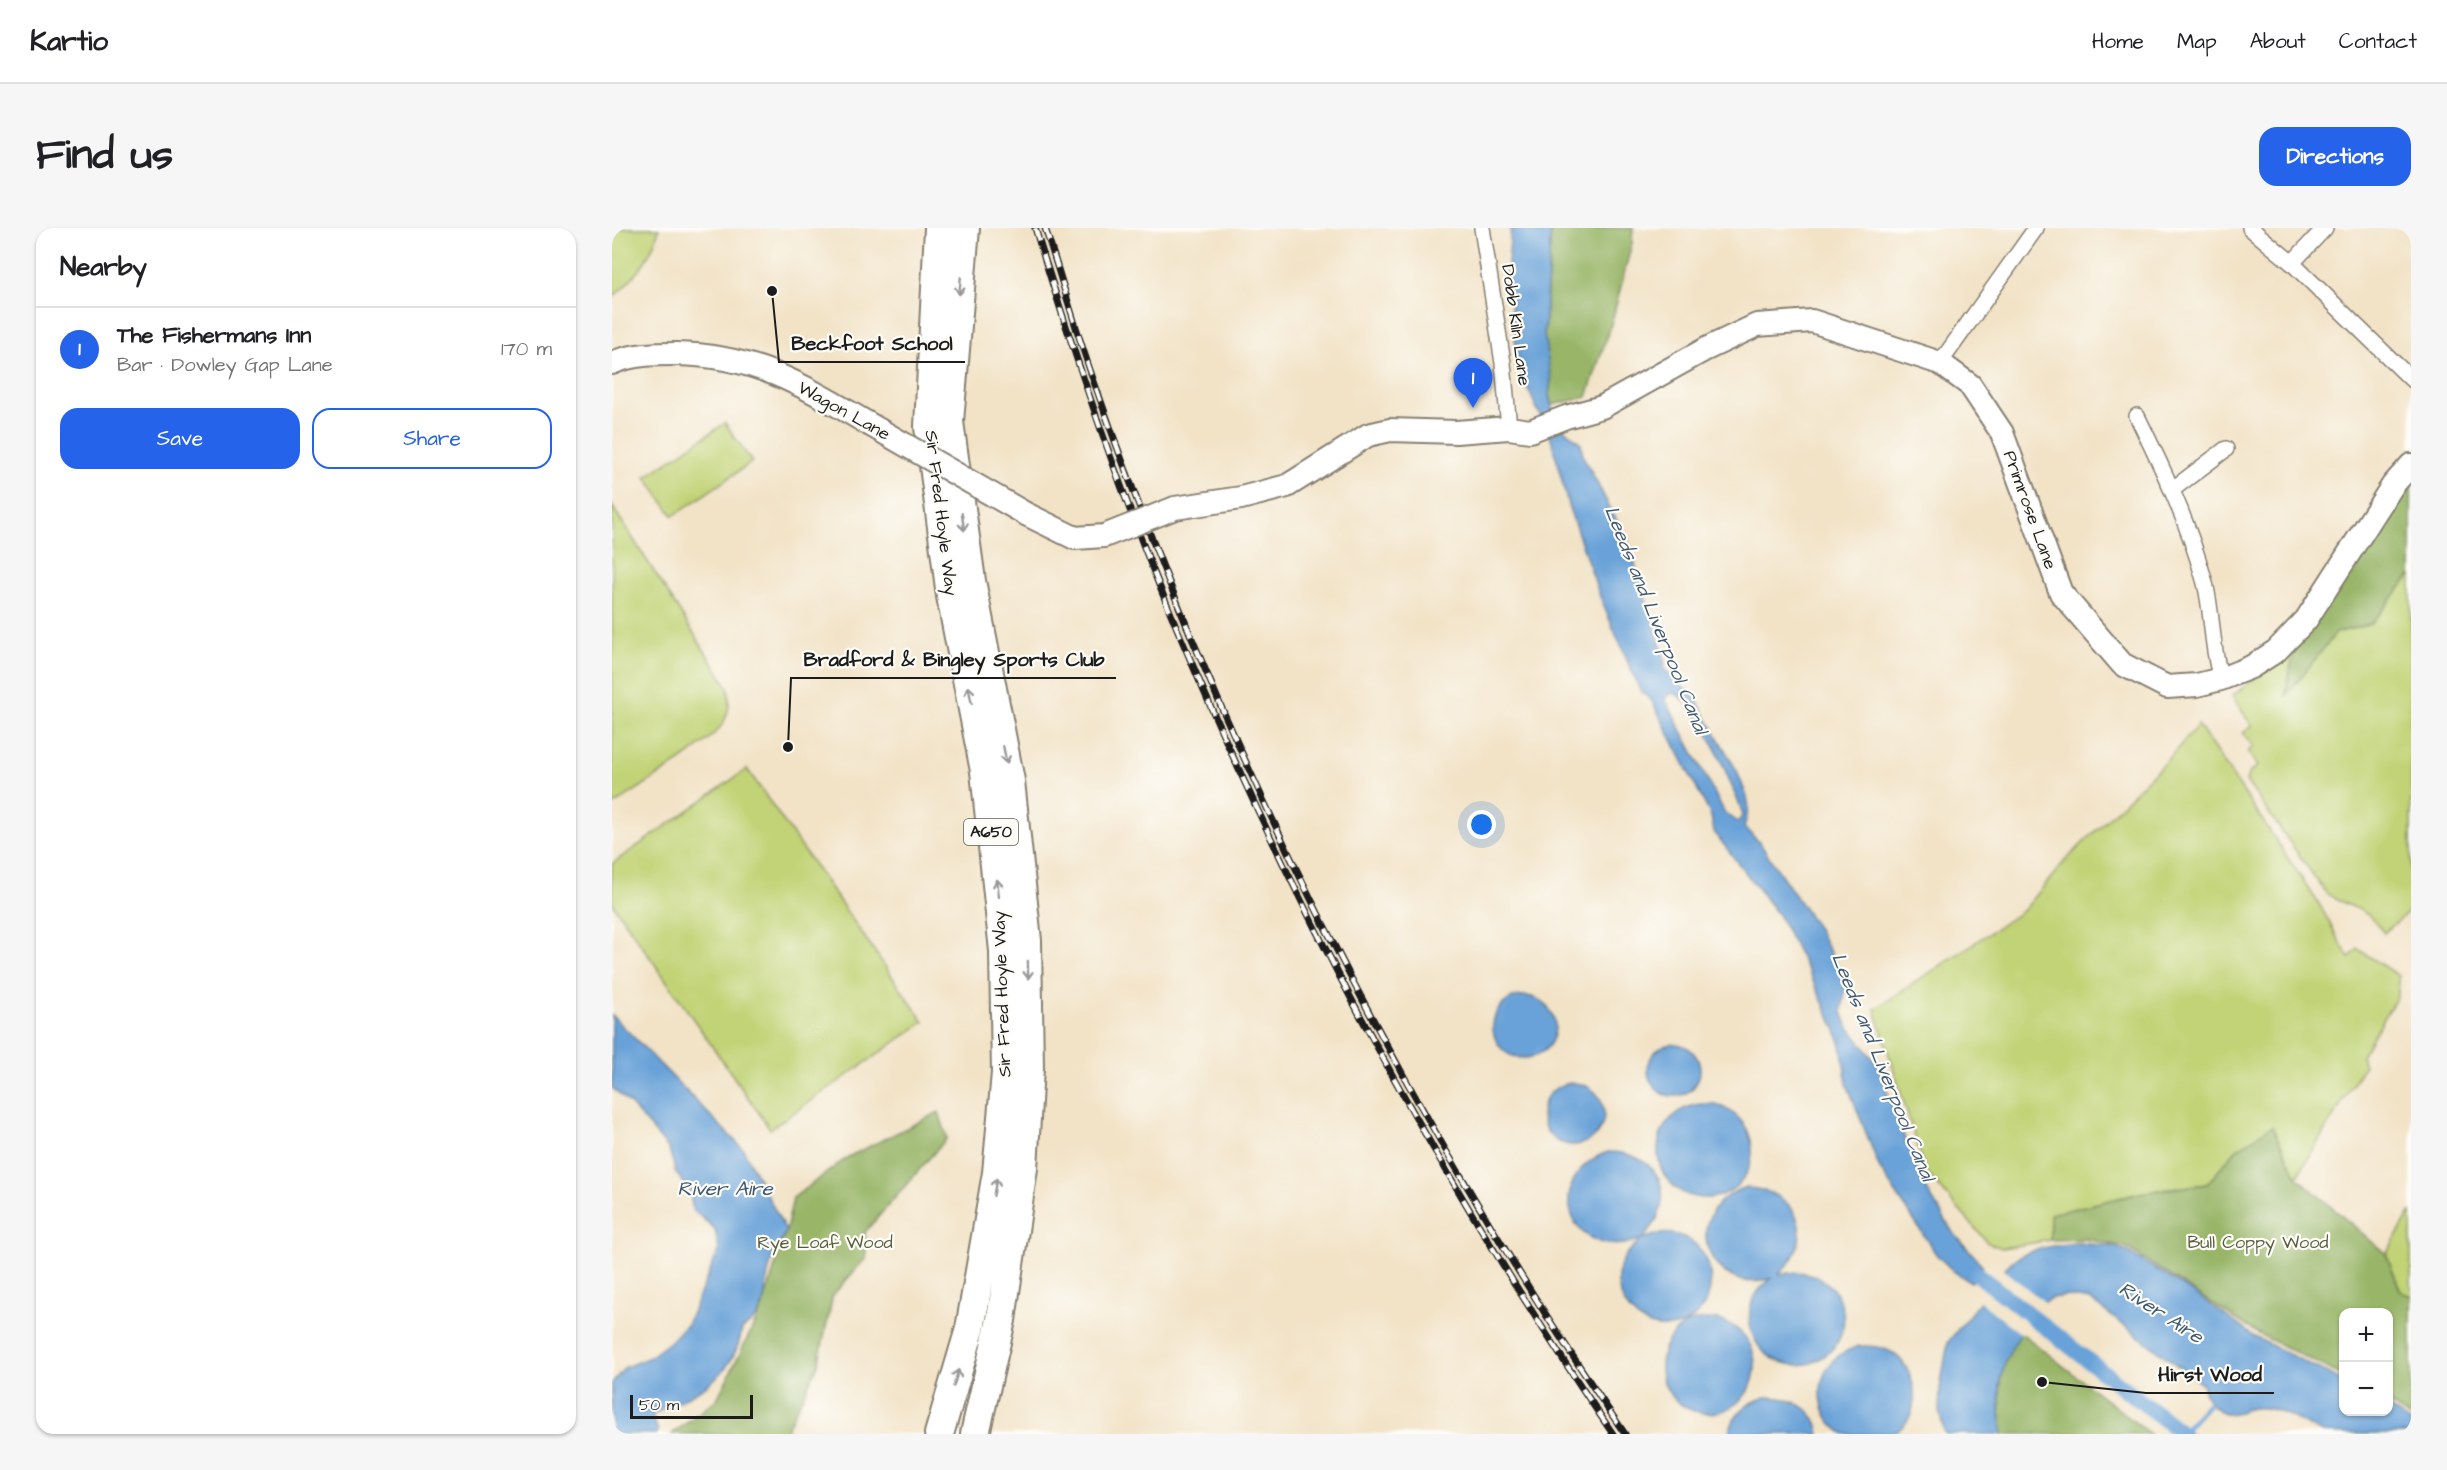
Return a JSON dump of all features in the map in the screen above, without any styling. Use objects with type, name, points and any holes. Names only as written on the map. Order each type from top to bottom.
[{"type":"highway","name":"Sir Fred Hoyle Way","points":[[939,228],[929,427],[951,596],[985,771],[1004,951],[1006,1073],[997,1173],[970,1329],[939,1434]]},
{"type":"highway","name":"Sir Fred Hoyle Way","points":[[965,228],[949,422],[972,581],[1010,781],[1027,940],[1029,1068],[1023,1168],[1001,1320],[975,1434]]},
{"type":"street","name":"Dobb Kiln Lane","points":[[1482,228],[1503,363],[1520,430]]},
{"type":"street","points":[[1940,363],[2036,228]]},
{"type":"street","points":[[2250,228],[2292,263],[2411,379]]},
{"type":"street","points":[[2292,263],[2325,228]]},
{"type":"street","name":"Primrose Lane","points":[[1104,536],[1175,508],[1241,498],[1287,486],[1369,435],[1390,430],[1456,432],[1520,430],[1602,407],[1707,349],[1757,325],[1812,321],[1940,363],[1970,385],[2002,433],[2061,593],[2122,664],[2167,687],[2197,685],[2221,679],[2250,667],[2276,651],[2306,620],[2393,485],[2411,465]]},
{"type":"street","name":"Wagon Lane","points":[[612,363],[647,354],[694,354],[740,361],[786,378],[1026,514],[1075,538],[1104,536]]},
{"type":"street","points":[[2137,416],[2173,489],[2188,528],[2206,586],[2214,655],[2221,679]]},
{"type":"street","points":[[2173,489],[2226,449]]},
{"type":"green space","points":[[612,228],[659,228],[647,258],[628,283],[612,298]]},
{"type":"green space","points":[[1551,228],[1633,228],[1632,243],[1612,321],[1587,397],[1551,405],[1549,394],[1551,380],[1544,335]]},
{"type":"green space","points":[[725,423],[752,462],[673,516],[646,477]]},
{"type":"green space","points":[[2411,486],[2411,575],[2371,624],[2336,633],[2285,697],[2294,649]]},
{"type":"green space","points":[[612,506],[728,687],[729,701],[723,723],[704,743],[612,806]]},
{"type":"green space","points":[[2411,575],[2411,910],[2384,933],[2368,915],[2326,893],[2246,781],[2249,773],[2258,766],[2248,751],[2254,746],[2243,733],[2252,726],[2232,696],[2294,649],[2330,600],[2371,624]]},
{"type":"green space","points":[[2198,725],[2319,904],[2349,958],[2358,949],[2398,976],[2398,995],[2361,1056],[2364,1066],[2297,1177],[2272,1127],[2236,1150],[2207,1184],[2145,1192],[2050,1214],[2050,1240],[2002,1248],[1988,1243],[1925,1171],[1875,1009],[2024,910],[2065,861],[2170,757]]},
{"type":"green space","points":[[747,769],[924,1022],[770,1129],[612,903],[612,864]]},
{"type":"green space","name":"Rye Loaf Wood","points":[[939,1112],[947,1138],[865,1232],[866,1258],[833,1295],[818,1365],[784,1434],[672,1434],[717,1399],[762,1309],[786,1231],[793,1198],[848,1157]]},
{"type":"green space","name":"Bull Coppy Wood","points":[[2272,1126],[2297,1177],[2386,1254],[2401,1292],[2411,1296],[2411,1418],[2393,1407],[2393,1308],[2339,1308],[2339,1374],[2257,1333],[2126,1247],[2085,1239],[2050,1240],[2050,1214],[2145,1192],[2207,1184],[2236,1150]]},
{"type":"green space","points":[[2411,1212],[2411,1296],[2401,1292],[2386,1254]]},
{"type":"green space","points":[[2020,1332],[2150,1434],[2003,1434],[2000,1394],[2003,1368],[2007,1355]]},
{"type":"water","points":[[1511,228],[1551,228],[1544,335],[1551,380],[1549,394],[1551,405],[1564,429],[1581,443],[1583,456],[1628,542],[1664,656],[1665,670],[1696,699],[1737,771],[1749,809],[1744,827],[1759,842],[1818,929],[1846,983],[1842,1012],[1847,1025],[1877,1064],[1913,1160],[1928,1192],[1952,1231],[1983,1266],[1971,1282],[1953,1271],[1936,1254],[1880,1169],[1847,1084],[1841,1045],[1835,1028],[1811,977],[1779,916],[1714,832],[1711,816],[1652,701],[1640,690],[1602,602],[1568,505],[1552,441],[1519,370],[1507,275]],"holes":[[[1672,693],[1682,698],[1702,724],[1721,760],[1743,815],[1738,822],[1725,813],[1665,699]]]},
{"type":"water","points":[[1518,996],[1530,996],[1546,1005],[1553,1015],[1555,1027],[1553,1039],[1546,1049],[1530,1058],[1518,1058],[1507,1053],[1498,1044],[1493,1033],[1493,1021],[1498,1010],[1507,1001]]},
{"type":"water","name":"River Aire","points":[[612,1015],[743,1149],[786,1231],[771,1262],[761,1309],[751,1323],[742,1329],[730,1362],[721,1373],[697,1392],[652,1415],[657,1434],[612,1434],[612,1383],[625,1367],[650,1357],[670,1342],[687,1324],[719,1250],[715,1229],[693,1210],[689,1190],[676,1173],[669,1149],[631,1105],[612,1088]]},
{"type":"water","points":[[1674,1044],[1688,1048],[1696,1056],[1700,1070],[1696,1084],[1688,1092],[1674,1096],[1660,1092],[1652,1084],[1648,1070],[1652,1056],[1660,1048]]},
{"type":"water","points":[[1567,1083],[1579,1083],[1595,1092],[1602,1102],[1604,1114],[1602,1126],[1595,1136],[1579,1145],[1567,1145],[1556,1140],[1547,1131],[1542,1120],[1542,1108],[1547,1097],[1556,1088]]},
{"type":"water","points":[[1705,1104],[1723,1108],[1738,1118],[1748,1133],[1752,1151],[1748,1169],[1738,1184],[1723,1194],[1705,1198],[1687,1194],[1672,1184],[1662,1169],[1658,1151],[1662,1133],[1672,1118],[1687,1108]]},
{"type":"water","points":[[1608,1152],[1627,1154],[1642,1160],[1653,1170],[1660,1182],[1662,1195],[1660,1210],[1654,1225],[1642,1239],[1673,1234],[1690,1240],[1702,1251],[1709,1266],[1711,1282],[1708,1297],[1700,1311],[1688,1322],[1671,1327],[1660,1327],[1650,1325],[1637,1317],[1626,1305],[1618,1281],[1623,1260],[1641,1239],[1617,1244],[1596,1241],[1581,1230],[1572,1215],[1569,1198],[1574,1180],[1586,1164]]},
{"type":"water","points":[[1744,1188],[1763,1190],[1778,1197],[1790,1206],[1797,1218],[1800,1232],[1798,1246],[1791,1261],[1778,1275],[1800,1272],[1818,1277],[1831,1287],[1840,1302],[1844,1318],[1841,1334],[1832,1349],[1816,1361],[1805,1364],[1788,1364],[1777,1361],[1760,1348],[1752,1334],[1750,1310],[1760,1288],[1772,1278],[1750,1281],[1732,1277],[1718,1266],[1709,1251],[1706,1233],[1710,1216],[1723,1200]]},
{"type":"water","name":"River Aire","points":[[2077,1243],[2112,1246],[2125,1250],[2197,1295],[2255,1337],[2339,1379],[2339,1416],[2393,1416],[2393,1411],[2411,1423],[2411,1434],[2323,1433],[2290,1416],[2264,1408],[2250,1408],[2235,1413],[2223,1412],[2209,1401],[2202,1384],[2090,1300],[2067,1296],[2051,1298],[2045,1302],[2012,1348],[2001,1377],[2000,1412],[2003,1434],[1945,1434],[1939,1412],[1940,1388],[1948,1342],[2011,1262],[2034,1251]]},
{"type":"water","points":[[1708,1319],[1726,1323],[1741,1333],[1751,1348],[1755,1366],[1751,1384],[1741,1399],[1726,1409],[1708,1413],[1690,1409],[1675,1399],[1665,1384],[1661,1366],[1665,1348],[1675,1333],[1690,1323]]},
{"type":"water","points":[[1859,1346],[1879,1347],[1891,1352],[1900,1359],[1912,1381],[1914,1393],[1910,1417],[1903,1426],[1892,1433],[1845,1434],[1836,1428],[1825,1412],[1821,1392],[1825,1372],[1837,1357]]},
{"type":"water","points":[[1766,1397],[1785,1399],[1801,1405],[1813,1417],[1820,1434],[1729,1434],[1734,1420],[1742,1410]]},
{"type":"pier","points":[[2002,1269],[2047,1304],[2022,1335],[1977,1299]]},
{"type":"waterway","name":"Leeds and Liverpool Canal","points":[[1962,1260],[2183,1434]]},
{"type":"waterway","points":[[2181,1434],[2208,1404],[2216,1400]]},
{"type":"railway","points":[[1035,228],[1093,408],[1159,585],[1206,696],[1308,915],[1364,1022],[1482,1231],[1546,1334],[1613,1434]]},
{"type":"railway","points":[[1045,228],[1092,376],[1143,515],[1198,653],[1258,789],[1323,923],[1392,1055],[1465,1184],[1543,1310],[1625,1434]]},
{"type":"place","name":"Beckfoot School","points":[[772,291]]},
{"type":"place","name":"The Fishermans Inn","points":[[1473,408]]},
{"type":"place","name":"Bradford & Bingley Sports Club","points":[[788,747]]},
{"type":"place","name":"Hirst Wood","points":[[2042,1382]]}]
